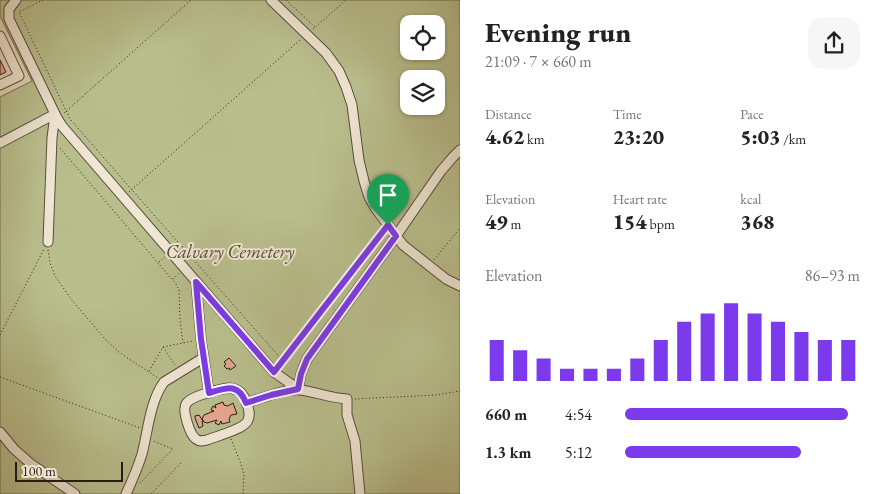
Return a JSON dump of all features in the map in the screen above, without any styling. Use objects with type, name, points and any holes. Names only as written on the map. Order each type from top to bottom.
[{"type":"street","points":[[16,0],[10,6],[10,23],[56,116],[66,131],[274,372],[298,389],[334,398],[347,399],[347,415],[355,442],[360,494]]},
{"type":"street","points":[[271,0],[330,58],[343,79],[352,105],[359,160],[367,190],[376,209],[403,245],[450,282],[460,286]]},
{"type":"street","points":[[0,36],[19,76],[0,85]]},
{"type":"street","points":[[48,242],[52,138],[56,116]]},
{"type":"street","points":[[0,143],[56,116]]},
{"type":"street","points":[[298,389],[307,359],[448,163],[460,150]]},
{"type":"street","points":[[196,282],[203,358],[209,393]]},
{"type":"street","points":[[126,494],[139,462],[156,396],[164,382],[203,358]]},
{"type":"street","points":[[229,388],[236,389],[242,393],[249,411],[248,420],[244,426],[203,441],[195,438],[192,434],[185,415],[185,406],[191,399],[209,393],[229,388]]},
{"type":"street","points":[[246,403],[298,389]]},
{"type":"street","points":[[0,432],[18,454],[75,494]]},
{"type":"path","points":[[43,0],[19,12],[66,111],[79,129],[283,361]]},
{"type":"path","points":[[56,116],[66,111],[191,0]]},
{"type":"path","points":[[286,0],[315,27]]},
{"type":"path","points":[[132,190],[346,0]]},
{"type":"path","points":[[52,138],[176,284],[179,290],[183,343]]},
{"type":"path","points":[[274,372],[388,225]]},
{"type":"path","points":[[429,266],[460,228]]},
{"type":"path","points":[[0,336],[48,242]]},
{"type":"path","points":[[48,242],[52,269],[70,299],[105,340],[120,353],[164,382]]},
{"type":"path","points":[[162,347],[201,339]]},
{"type":"path","points":[[149,372],[162,347]]},
{"type":"path","points":[[162,347],[181,372]]},
{"type":"path","points":[[0,377],[146,435],[173,449],[136,487],[131,482]]},
{"type":"path","points":[[347,399],[436,395],[460,391]]},
{"type":"path","points":[[229,432],[244,475],[243,494]]},
{"type":"path","points":[[151,494],[181,463]]},
{"type":"green space","name":"Calvary Cemetery","points":[[0,0],[460,0],[460,494],[0,494],[0,97],[32,81],[0,16]]},
{"type":"building","points":[[0,60],[6,72],[0,75]]},
{"type":"building","points":[[229,358],[236,366],[230,370],[224,366],[226,364],[224,362]]},
{"type":"building","points":[[223,402],[224,405],[228,406],[233,403],[237,414],[231,415],[230,422],[222,424],[221,421],[219,425],[215,423],[217,420],[204,422],[202,419],[204,415],[214,411],[211,410],[213,406],[216,408],[215,405]]},
{"type":"building","points":[[199,415],[203,421],[203,426],[199,428],[195,416]]},
{"type":"route","points":[[388,225],[396,236],[307,359],[302,369],[298,389],[246,403],[244,395],[236,389],[225,388],[209,393],[203,358],[196,282],[274,372],[388,225]]}]
